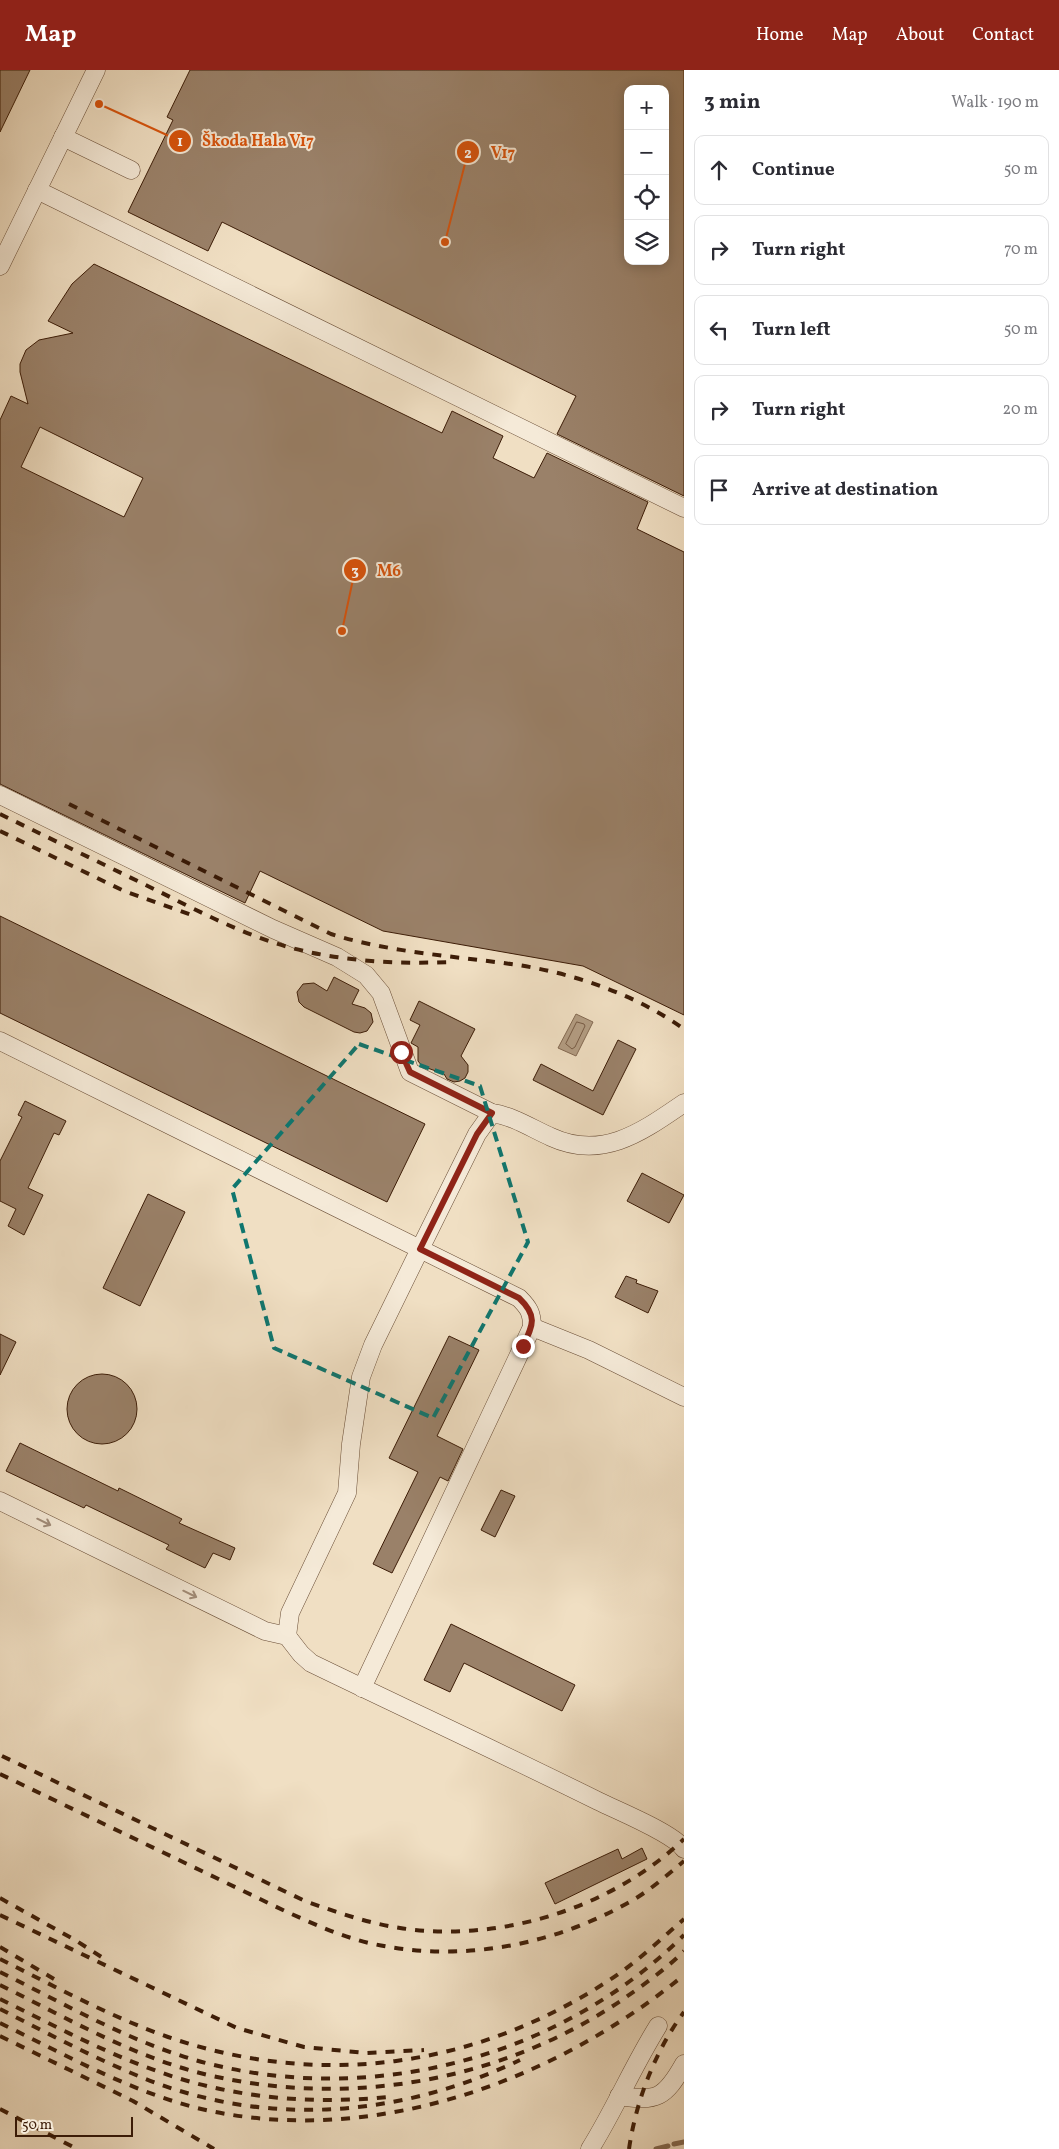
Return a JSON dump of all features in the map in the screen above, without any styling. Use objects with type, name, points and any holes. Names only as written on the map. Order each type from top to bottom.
[{"type":"lane","points":[[0,266],[96,70]]},
{"type":"lane","points":[[63,137],[131,170]]},
{"type":"lane","points":[[37,190],[684,508]]},
{"type":"lane","points":[[0,795],[273,930],[337,957],[366,975],[381,993],[410,1072],[492,1113],[506,1115],[554,1138],[581,1146],[604,1145],[633,1136],[684,1103]]},
{"type":"lane","points":[[0,1041],[519,1298],[529,1308],[532,1317],[532,1327],[362,1688]]},
{"type":"lane","points":[[287,1636],[290,1614],[347,1492],[351,1444],[361,1377],[373,1345],[477,1134],[492,1113]]},
{"type":"lane","points":[[532,1327],[589,1350],[684,1397]]},
{"type":"lane","points":[[0,1501],[265,1631],[287,1636],[311,1663],[555,1779],[661,1832],[680,1843],[684,1849]]},
{"type":"lane","points":[[590,2149],[636,2062],[658,2026]]},
{"type":"lane","points":[[619,2096],[641,2100],[662,2095],[684,2064]]},
{"type":"highlighted area","points":[[359,1044],[480,1086],[528,1242],[433,1418],[274,1348],[232,1189]]},
{"type":"water","points":[[576,1014],[593,1022],[576,1056],[558,1048]]},
{"type":"building","points":[[0,70],[30,70],[0,132]]},
{"type":"building","points":[[190,70],[684,70],[684,496],[557,434],[576,396],[222,222],[208,251],[128,212],[173,120],[167,117]]},
{"type":"building","points":[[94,264],[442,433],[452,411],[503,436],[493,458],[534,478],[547,453],[648,502],[637,529],[684,552],[684,1015],[583,966],[383,931],[260,871],[245,903],[0,784],[0,420],[11,396],[28,404],[20,372],[20,364],[26,350],[39,340],[73,333],[48,321],[72,284]],"holes":[[[40,427],[143,478],[124,517],[21,467]]]},
{"type":"building","points":[[0,916],[425,1124],[387,1202],[0,1013]]},
{"type":"building","points":[[334,977],[359,990],[352,1004],[365,1008],[371,1013],[373,1022],[367,1031],[354,1032],[304,1007],[299,1002],[297,992],[303,984],[314,983],[327,991]]},
{"type":"building","points":[[419,1001],[475,1029],[461,1056],[468,1065],[468,1072],[465,1078],[460,1081],[454,1082],[447,1079],[444,1074],[422,1066],[418,1061],[418,1047],[411,1043],[420,1025],[410,1020]]},
{"type":"building","points":[[618,1040],[636,1049],[603,1115],[533,1080],[541,1064],[593,1091]]},
{"type":"building","points":[[25,1101],[66,1121],[59,1135],[54,1133],[28,1188],[43,1195],[24,1235],[8,1226],[16,1209],[0,1201],[0,1161],[22,1117],[18,1115]]},
{"type":"building","points":[[642,1173],[684,1195],[669,1223],[627,1201]]},
{"type":"building","points":[[148,1194],[185,1212],[140,1306],[103,1288]]},
{"type":"building","points":[[626,1276],[637,1280],[636,1283],[658,1291],[648,1313],[615,1297]]},
{"type":"building","points":[[0,1334],[16,1342],[0,1375]]},
{"type":"building","points":[[449,1336],[479,1350],[437,1436],[463,1449],[448,1481],[440,1477],[392,1573],[373,1564],[418,1472],[389,1458]]},
{"type":"building","points":[[102,1374],[115,1377],[127,1384],[134,1396],[137,1409],[134,1422],[127,1434],[115,1441],[102,1444],[89,1441],[77,1434],[70,1422],[67,1409],[70,1396],[77,1384],[89,1377]]},
{"type":"building","points":[[20,1443],[118,1491],[119,1488],[182,1519],[179,1523],[235,1548],[230,1560],[213,1553],[205,1568],[166,1549],[169,1545],[86,1505],[84,1508],[6,1471]]},
{"type":"building","points":[[501,1490],[515,1496],[495,1537],[481,1530]]},
{"type":"building","points":[[451,1624],[575,1685],[562,1711],[464,1663],[450,1692],[424,1680]]},
{"type":"building","points":[[642,1848],[647,1859],[555,1904],[545,1883],[618,1849],[622,1859]]},
{"type":"waterway","points":[[674,2144],[684,2142]]},
{"type":"waterway","points":[[656,2149],[668,2146]]},
{"type":"railway","points":[[69,804],[331,934],[400,950],[518,965],[562,974],[626,996],[684,1029]]},
{"type":"railway","points":[[0,814],[213,918],[249,934],[285,946],[322,955],[359,960],[414,963],[451,962]]},
{"type":"railway","points":[[0,831],[124,891],[197,917]]},
{"type":"railway","points":[[2,1756],[305,1901],[364,1920],[400,1928],[438,1931],[476,1930],[514,1925],[552,1915],[588,1902],[623,1885],[655,1864],[684,1839]]},
{"type":"railway","points":[[0,1774],[307,1921],[358,1940],[402,1949],[468,1951],[533,1941],[596,1919],[634,1900],[684,1861]]},
{"type":"railway","points":[[0,1898],[103,1958]]},
{"type":"railway","points":[[0,1915],[237,2028],[304,2047],[366,2053],[424,2050]]},
{"type":"railway","points":[[0,1959],[104,2011],[168,2037],[225,2053],[282,2062],[339,2065],[395,2061],[450,2051],[504,2034],[557,2011],[608,1981],[638,1959],[684,1919]]},
{"type":"railway","points":[[0,1972],[131,2037],[186,2057],[214,2065],[277,2076],[340,2078],[404,2073],[466,2060],[526,2039],[583,2012],[636,1977],[684,1935]]},
{"type":"railway","points":[[0,1947],[54,1979]]},
{"type":"railway","points":[[0,1985],[123,2046],[200,2073],[254,2084],[309,2088],[364,2088],[419,2081],[472,2069],[524,2051],[574,2028],[622,2000],[662,1971],[684,1951]]},
{"type":"railway","points":[[0,2023],[121,2081],[197,2108],[262,2119],[327,2120],[391,2113],[455,2098],[517,2076],[576,2048],[632,2014],[684,1975]]},
{"type":"railway","points":[[0,1999],[134,2063],[206,2086],[257,2095],[310,2100],[388,2097]]},
{"type":"railway","points":[[0,2009],[89,2054],[143,2078],[190,2094],[237,2104],[285,2109],[333,2109],[381,2104],[428,2094],[475,2079],[520,2060]]},
{"type":"railway","points":[[629,2149],[636,2113],[648,2077],[664,2043],[684,2012]]},
{"type":"railway","points":[[0,2036],[133,2101],[214,2149]]},
{"type":"railway","points":[[0,2109],[77,2149]]},
{"type":"place","name":"Škoda Hala V17","points":[[99,104]]},
{"type":"place","name":"V17","points":[[445,242]]},
{"type":"place","name":"M6","points":[[342,631]]},
{"type":"route","points":[[401,1052],[410,1072],[492,1113],[477,1134],[420,1249],[519,1298],[529,1308],[532,1317],[532,1327],[523,1346]]}]
